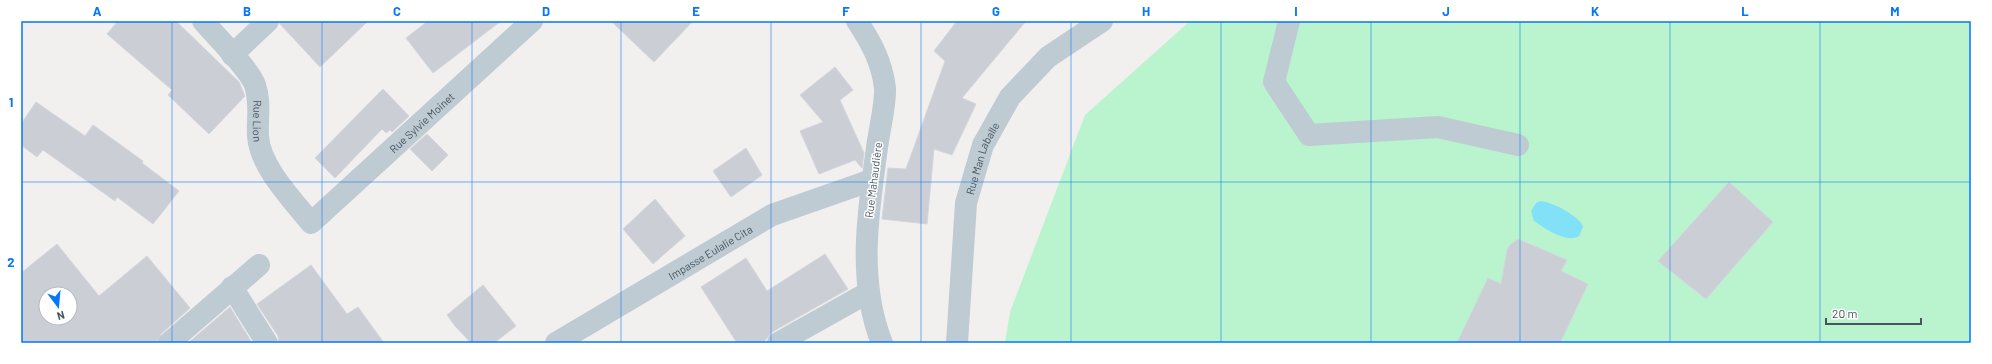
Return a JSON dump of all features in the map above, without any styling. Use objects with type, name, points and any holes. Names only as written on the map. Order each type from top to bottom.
[{"type":"street","name":"Rue Lion","points":[[203,21],[255,84],[260,110],[258,136],[262,154],[271,172],[311,223]]},
{"type":"street","points":[[232,55],[268,21]]},
{"type":"street","name":"Rue Sylvie Moinet","points":[[311,223],[532,21]]},
{"type":"street","name":"Rue Mahaudière","points":[[857,21],[870,41],[880,62],[885,89],[872,180],[866,260],[872,312],[882,343]]},
{"type":"street","name":"Rue Man Laballe","points":[[957,343],[966,203],[983,145],[1010,97],[1048,57],[1102,21]]},
{"type":"street","points":[[1289,21],[1274,82],[1309,136],[1438,127],[1518,145]]},
{"type":"street","name":"Impasse Eulalie Cita","points":[[556,343],[772,215],[872,180]]},
{"type":"street","points":[[169,343],[259,264]]},
{"type":"street","points":[[232,287],[267,343]]},
{"type":"street","points":[[778,343],[869,292]]},
{"type":"green space","points":[[1190,21],[1971,21],[1971,343],[1005,343],[1010,312],[1085,115]]},
{"type":"water","points":[[1540,201],[1565,210],[1577,219],[1583,227],[1579,236],[1574,238],[1562,237],[1549,231],[1534,221],[1531,211],[1536,203]]},
{"type":"building","points":[[118,21],[176,21],[239,82],[245,96],[209,134],[168,95],[172,90],[107,34]]},
{"type":"building","points":[[280,21],[368,21],[320,67],[280,24]]},
{"type":"building","points":[[428,21],[501,21],[433,73],[406,38]]},
{"type":"building","points":[[611,21],[693,21],[654,62]]},
{"type":"building","points":[[957,21],[1026,21],[962,98],[976,104],[952,155],[934,149],[927,224],[882,219],[888,168],[906,169],[945,61],[934,51]]},
{"type":"building","points":[[835,67],[853,90],[840,100],[864,153],[862,168],[855,160],[819,174],[800,131],[823,122],[800,95]]},
{"type":"building","points":[[383,89],[409,116],[392,132],[390,130],[386,133],[382,129],[335,178],[315,158]]},
{"type":"building","points":[[36,102],[85,136],[93,125],[143,161],[142,163],[179,191],[153,224],[117,197],[115,201],[43,150],[37,157],[21,145],[21,124]]},
{"type":"building","points":[[427,134],[448,155],[432,171],[410,149]]},
{"type":"building","points":[[746,148],[762,175],[731,197],[713,171]]},
{"type":"building","points":[[1729,182],[1773,222],[1706,299],[1658,261]]},
{"type":"building","points":[[655,199],[685,236],[653,264],[623,229]]},
{"type":"building","points":[[1518,239],[1567,260],[1561,271],[1588,284],[1560,343],[1457,343],[1488,278],[1501,284],[1507,250],[1510,245]]},
{"type":"building","points":[[57,244],[99,296],[147,256],[190,308],[161,334],[157,343],[21,343],[21,273]]},
{"type":"building","points":[[825,254],[848,289],[772,332],[763,343],[737,343],[701,287],[746,258],[767,291]]},
{"type":"building","points":[[311,265],[347,314],[358,307],[384,343],[279,343],[278,336],[257,304]]},
{"type":"building","points":[[483,285],[516,326],[494,343],[471,343],[447,315]]},
{"type":"building","points":[[230,307],[252,343],[188,343]]}]
